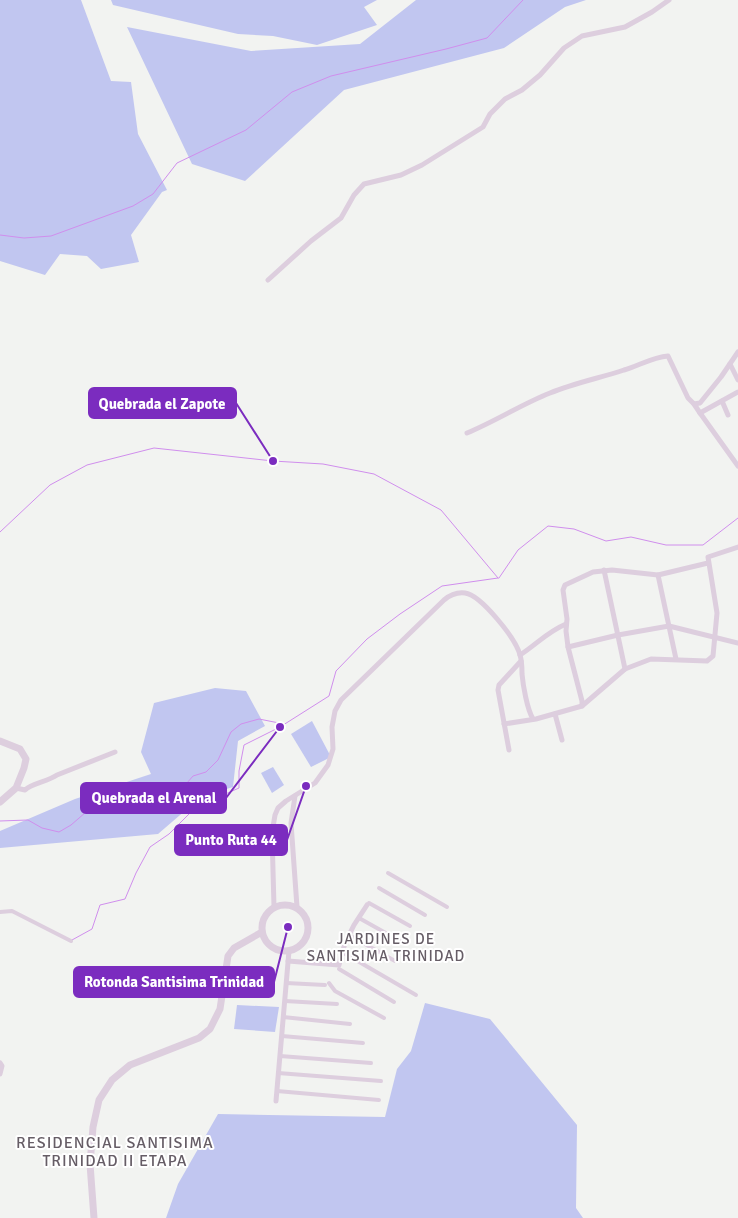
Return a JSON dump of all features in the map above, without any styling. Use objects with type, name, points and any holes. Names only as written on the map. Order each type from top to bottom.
[{"type":"street","points":[[268,280],[311,241],[341,218],[354,195],[364,184],[401,175],[422,165],[482,127],[490,114],[505,99],[522,90],[540,75],[564,48],[582,36],[625,27],[669,0]]},
{"type":"street","points":[[694,404],[700,403],[738,352]]},
{"type":"street","points":[[467,433],[494,422],[522,405],[552,392],[638,366],[660,356],[668,356],[688,398],[738,466]]},
{"type":"street","points":[[730,364],[738,380]]},
{"type":"street","points":[[700,413],[738,392]]},
{"type":"street","points":[[722,401],[728,415]]},
{"type":"street","points":[[504,724],[555,714],[583,703],[625,669],[651,659],[707,661],[711,659],[713,656],[717,614],[708,557],[738,547]]},
{"type":"street","points":[[583,703],[568,647],[563,590],[565,585],[593,572],[604,570],[658,575],[708,563]]},
{"type":"street","points":[[604,570],[625,669]]},
{"type":"street","points":[[658,575],[676,659]]},
{"type":"street","points":[[274,907],[272,827],[278,808],[289,798],[315,783],[328,765],[332,749],[332,727],[335,711],[341,700],[451,594],[465,593],[476,598],[504,627],[512,639],[521,658],[522,678],[533,719]]},
{"type":"street","points":[[509,750],[498,690],[499,685],[540,638],[566,624]]},
{"type":"street","points":[[568,647],[618,635],[669,626],[738,643]]},
{"type":"street","points":[[567,639],[577,645]]},
{"type":"street","points":[[555,714],[562,740]]},
{"type":"street","points":[[0,741],[20,749],[25,756],[24,768],[16,788],[0,802]]},
{"type":"street","points":[[16,788],[25,790],[28,786],[49,781],[57,775],[115,752]]},
{"type":"street","points":[[295,796],[291,823],[297,907]]},
{"type":"street","points":[[388,874],[447,907]]},
{"type":"street","points":[[379,888],[425,915]]},
{"type":"street","points":[[281,904],[297,907],[307,919],[309,931],[301,945],[289,951],[275,949],[264,939],[262,921],[274,907],[281,904]]},
{"type":"street","points":[[288,961],[339,965],[349,935],[368,904],[410,926]]},
{"type":"street","points":[[0,912],[12,911],[71,941]]},
{"type":"street","points":[[358,918],[400,941]]},
{"type":"street","points":[[94,1218],[91,1155],[94,1118],[99,1100],[112,1080],[130,1064],[199,1038],[210,1029],[220,1009],[228,956],[240,945],[262,932]]},
{"type":"street","points":[[349,935],[395,961]]},
{"type":"street","points":[[276,1101],[289,951]]},
{"type":"street","points":[[342,952],[416,995]]},
{"type":"street","points":[[339,969],[394,1002]]},
{"type":"street","points":[[286,983],[327,984],[335,991],[384,1018]]},
{"type":"street","points":[[285,1001],[337,1004]]},
{"type":"street","points":[[283,1017],[350,1024]]},
{"type":"street","points":[[282,1036],[363,1043]]},
{"type":"street","points":[[280,1056],[371,1064]]},
{"type":"street","points":[[0,1063],[2,1066],[0,1074]]},
{"type":"street","points":[[278,1073],[381,1081]]},
{"type":"street","points":[[277,1091],[379,1100]]},
{"type":"shaded area","points":[[0,0],[81,0],[111,81],[131,82],[138,134],[167,190],[162,192],[131,235],[139,262],[101,269],[87,256],[60,254],[45,275],[0,261]]},
{"type":"shaded area","points":[[111,0],[377,0],[364,7],[377,25],[317,45],[273,36],[238,34],[113,5]]},
{"type":"shaded area","points":[[416,0],[586,0],[565,7],[504,48],[344,90],[245,181],[192,164],[127,27],[251,51],[360,44]]},
{"type":"shaded area","points":[[215,688],[246,691],[265,726],[238,741],[233,787],[201,797],[158,834],[0,848],[0,831],[75,799],[151,774],[141,752],[154,703]]},
{"type":"shaded area","points":[[312,721],[331,757],[311,767],[291,734]]},
{"type":"shaded area","points":[[273,767],[284,785],[272,793],[261,773]]},
{"type":"shaded area","points":[[425,1003],[490,1019],[577,1125],[576,1208],[583,1218],[166,1218],[178,1184],[218,1114],[385,1117],[397,1069],[411,1051]]},
{"type":"shaded area","points":[[237,1005],[279,1007],[275,1032],[234,1029]]},
{"type":"waterway","points":[[0,235],[24,238],[51,236],[133,206],[153,194],[177,163],[246,130],[292,92],[331,76],[487,38],[523,0]]},
{"type":"waterway","points":[[0,532],[50,485],[87,465],[154,448],[273,461],[323,464],[374,474],[441,510],[498,578]]},
{"type":"waterway","points":[[499,578],[518,550],[548,526],[574,529],[606,541],[631,537],[666,545],[703,545],[738,518]]},
{"type":"waterway","points":[[72,940],[92,929],[100,905],[125,899],[150,847],[169,834],[196,807],[239,788],[239,771],[244,745],[280,727],[329,696],[336,671],[367,639],[442,586],[498,578]]},
{"type":"waterway","points":[[0,821],[28,820],[42,828],[59,832],[71,825],[93,806],[103,801],[130,801],[151,797],[173,799],[193,776],[206,772],[218,760],[231,732],[241,724],[259,719],[284,724]]},
{"type":"place","name":"Quebrada el Zapote","points":[[273,461]]},
{"type":"place","name":"Quebrada el Arenal","points":[[280,727]]},
{"type":"place","name":"Punto Ruta 44","points":[[306,786]]},
{"type":"place","name":"Rotonda Santisima Trinidad","points":[[288,927]]},
{"type":"district","name":"JARDINES DE SANTISIMA TRINIDAD","points":[[386,948]]},
{"type":"district","name":"RESIDENCIAL SANTISIMA TRINIDAD II ETAPA","points":[[115,1152]]}]
